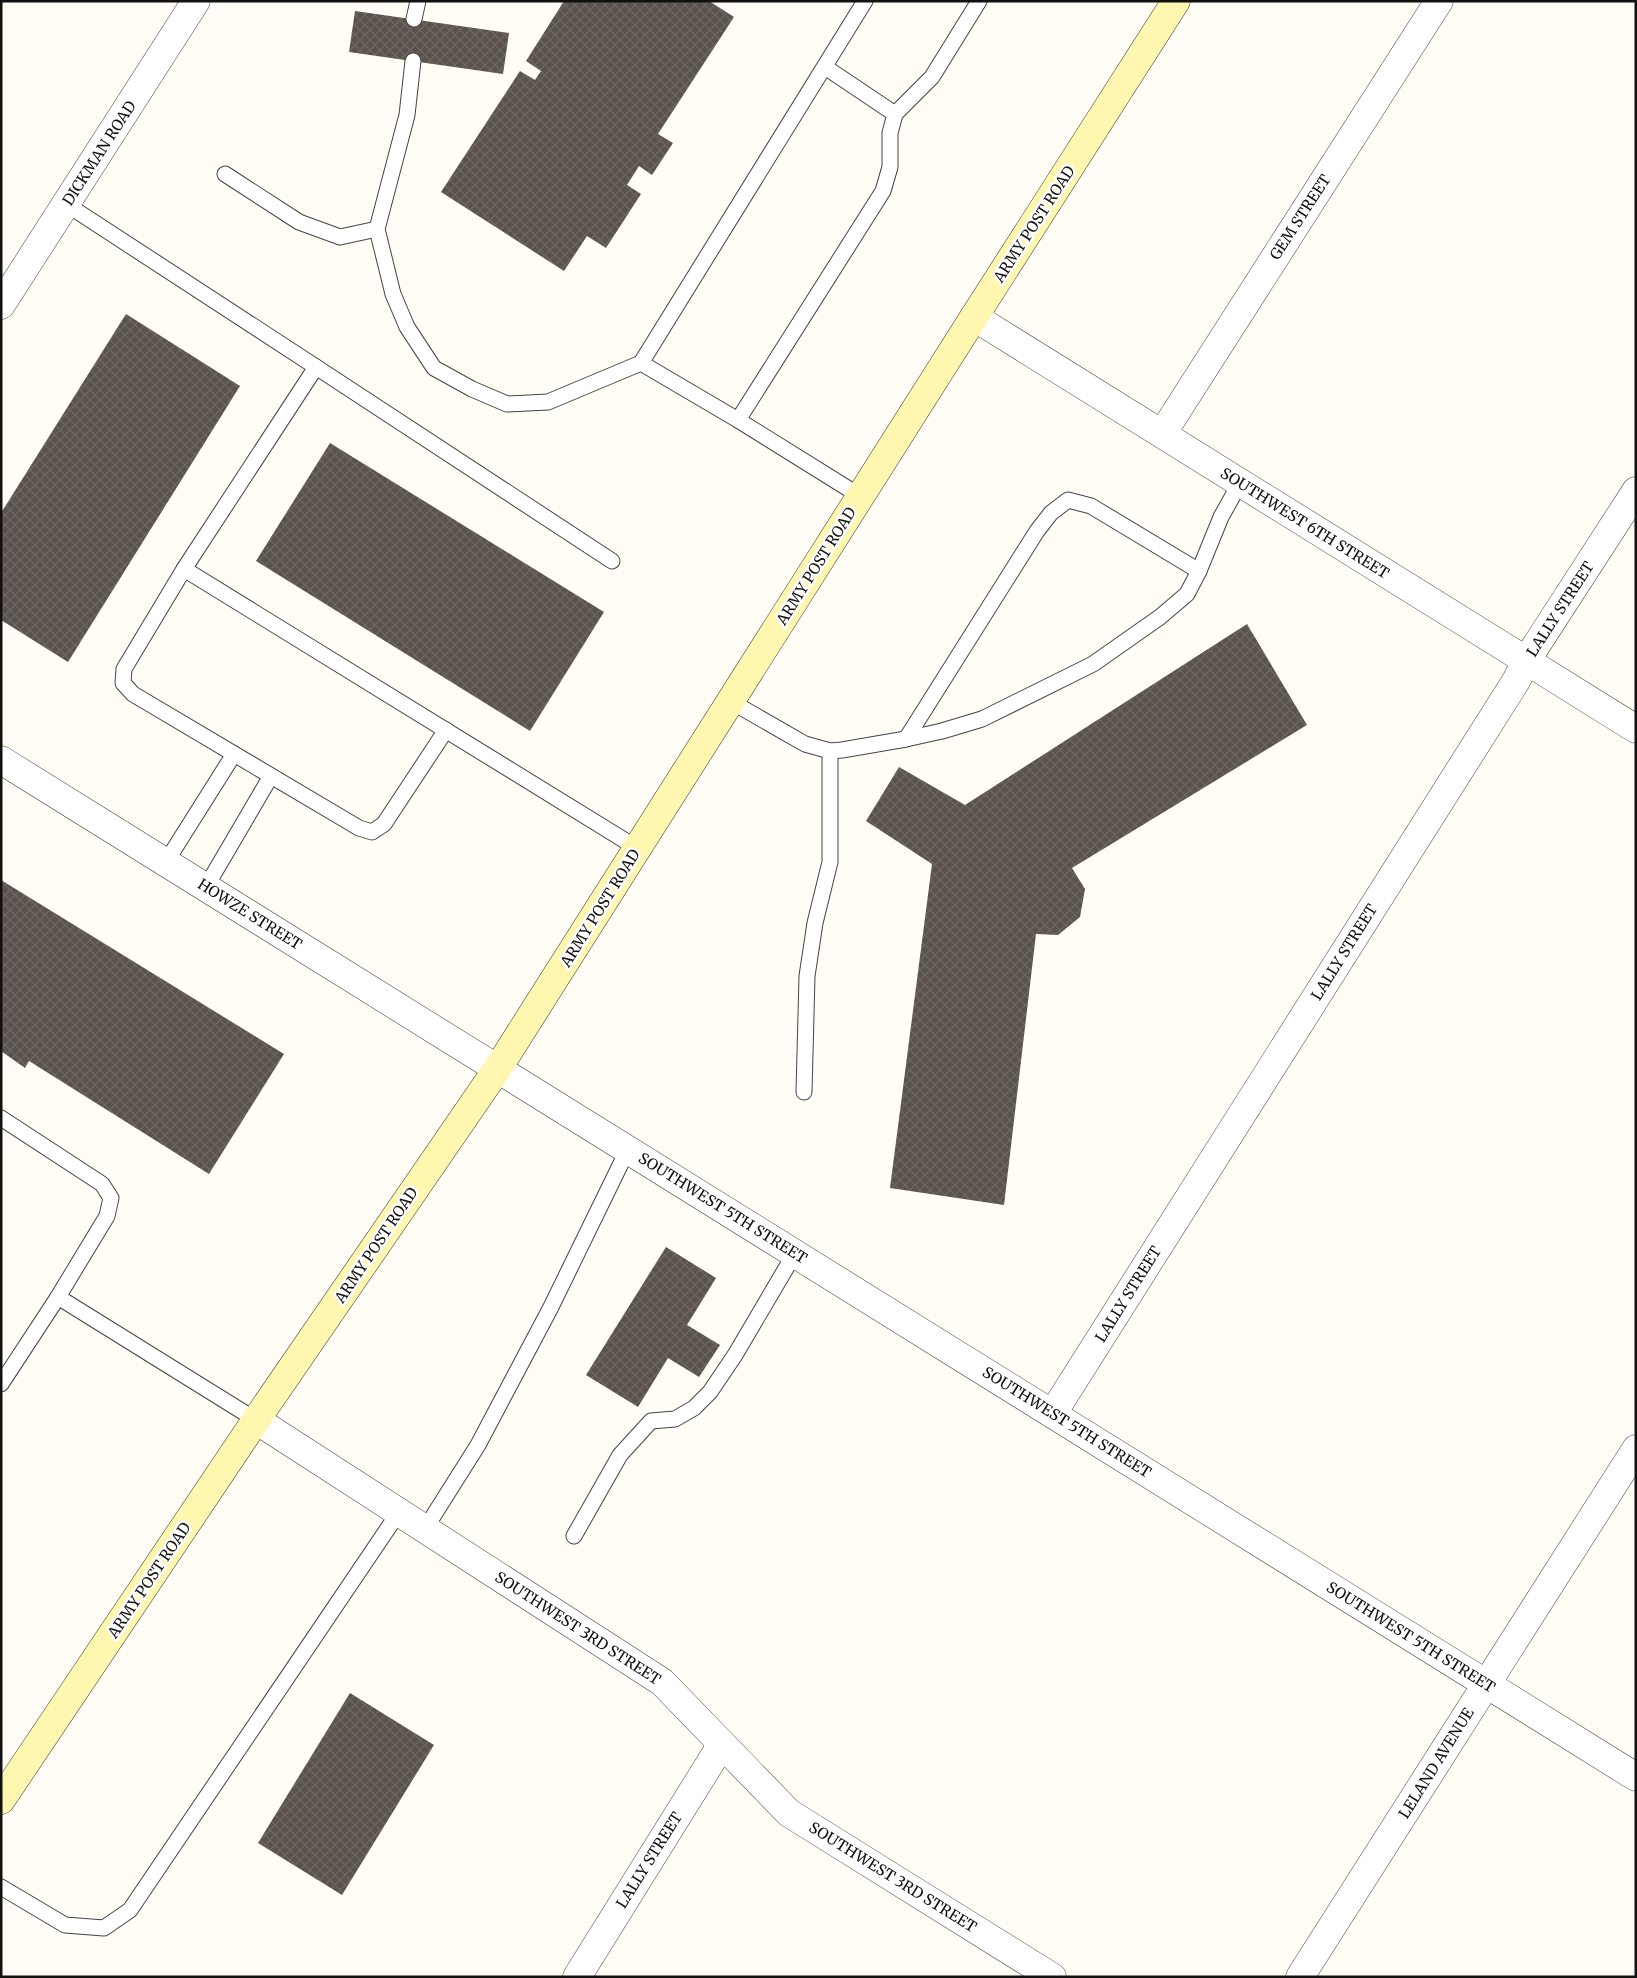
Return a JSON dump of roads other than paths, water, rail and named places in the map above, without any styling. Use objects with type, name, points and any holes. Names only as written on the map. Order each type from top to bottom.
[{"type":"main road","name":"ARMY POST ROAD","points":[[1,1800],[256,1420],[498,1068],[1176,1]]},
{"type":"street","name":"DICKMAN ROAD","points":[[1,305],[196,1]]},
{"type":"street","name":"GEM STREET","points":[[1162,434],[1439,1]]},
{"type":"street","name":"SOUTHWEST 6TH STREET","points":[[974,317],[1636,729]]},
{"type":"street","name":"LALLY STREET","points":[[1053,1414],[1516,680],[1526,661],[1636,490]]},
{"type":"street","name":"HOWZE STREET","points":[[1,760],[498,1068]]},
{"type":"street","name":"SOUTHWEST 5TH STREET","points":[[498,1068],[1636,1777]]},
{"type":"street","name":"SOUTHWEST 3RD STREET","points":[[256,1420],[662,1682],[789,1813],[1052,1977]]},
{"type":"street","name":"LELAND AVENUE","points":[[1300,1977],[1636,1449]]},
{"type":"street","name":"LALLY STREET","points":[[577,1977],[722,1744]]},
{"type":"lane","points":[[414,19],[418,1]]},
{"type":"lane","points":[[412,61],[407,115],[377,229],[393,294],[407,328],[434,368],[472,389],[507,404],[548,402],[641,363],[865,1]]},
{"type":"lane","points":[[738,420],[883,191],[890,167],[890,133],[895,114],[932,77],[979,1]]},
{"type":"lane","points":[[825,67],[895,114]]},
{"type":"lane","points":[[225,174],[299,222],[340,238],[377,229]]},
{"type":"lane","points":[[66,204],[612,561]]},
{"type":"lane","points":[[641,363],[738,420],[860,496]]},
{"type":"lane","points":[[316,367],[184,569],[124,670],[123,683],[133,694],[359,828],[372,832],[384,824],[446,730]]},
{"type":"lane","points":[[730,701],[805,744],[830,751],[906,739],[982,719],[1092,664],[1160,617],[1187,594],[1199,571],[1221,518],[1240,483]]},
{"type":"lane","points":[[906,739],[1037,531],[1052,513],[1068,500],[1092,506],[1199,571]]},
{"type":"lane","points":[[184,569],[638,848]]},
{"type":"lane","points":[[804,1092],[807,976],[815,923],[830,862],[830,751]]},
{"type":"lane","points":[[166,862],[234,754]]},
{"type":"lane","points":[[206,887],[271,776]]},
{"type":"lane","points":[[1,1118],[102,1184],[111,1198],[107,1216],[1,1384]]},
{"type":"lane","points":[[425,1529],[482,1437],[551,1307],[628,1149]]},
{"type":"lane","points":[[574,1536],[620,1455],[651,1421],[675,1419],[694,1408],[710,1392],[735,1355],[795,1253]]},
{"type":"lane","points":[[58,1296],[256,1420]]},
{"type":"lane","points":[[1,1887],[65,1924],[104,1928],[130,1910],[399,1512]]}]
